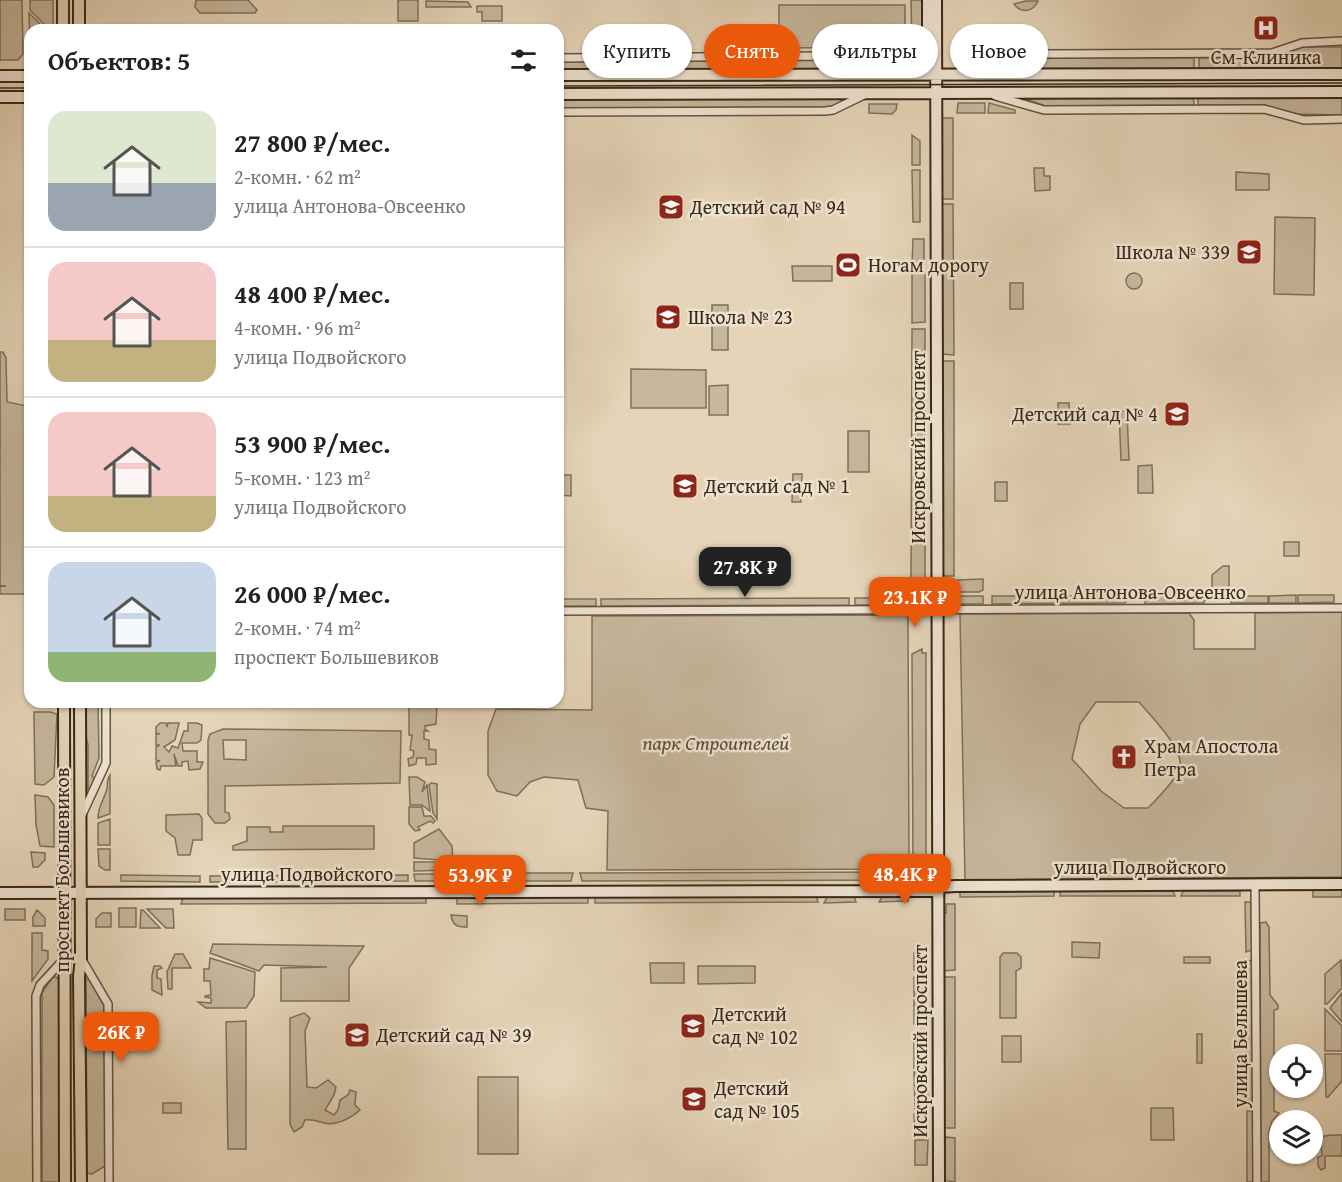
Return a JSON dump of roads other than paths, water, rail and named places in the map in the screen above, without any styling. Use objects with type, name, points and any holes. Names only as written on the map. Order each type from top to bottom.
[{"type":"main road","points":[[63,0],[63,24]]},
{"type":"main road","points":[[79,0],[79,24]]},
{"type":"main road","name":"проспект Большевиков","points":[[64,708],[65,1182]]},
{"type":"main road","name":"проспект Большевиков","points":[[80,708],[81,1182]]},
{"type":"street","name":"Искровский проспект","points":[[928,0],[929,24]]},
{"type":"street","name":"Искровский проспект","points":[[935,24],[936,0]]},
{"type":"street","points":[[1048,54],[1272,53],[1302,43],[1342,41]]},
{"type":"street","points":[[564,58],[812,56]]},
{"type":"street","points":[[1048,73],[1342,74]]},
{"type":"street","points":[[564,75],[812,74]]},
{"type":"street","points":[[0,76],[24,76]]},
{"type":"street","name":"Искровский проспект","points":[[932,78],[932,1182]]},
{"type":"street","points":[[564,94],[1342,92]]},
{"type":"street","points":[[984,93],[1044,110],[1264,109],[1294,118],[1342,119]]},
{"type":"street","points":[[564,112],[825,111],[833,110],[866,94]]},
{"type":"street","points":[[0,97],[24,97]]},
{"type":"street","name":"улица Антонова-Овсеенко","points":[[564,611],[1342,608]]},
{"type":"street","points":[[80,817],[106,763],[106,708]]},
{"type":"street","name":"улица Подвойского","points":[[0,887],[80,890],[1342,884]]},
{"type":"street","name":"улица Белышева","points":[[1255,885],[1257,1182]]},
{"type":"street","name":"Искровский проспект","points":[[933,887],[939,1182]]},
{"type":"street","name":"улица Подвойского","points":[[0,893],[64,890]]},
{"type":"street","points":[[81,958],[108,1004],[110,1182]]},
{"type":"street","points":[[37,1182],[36,996],[40,985],[64,959]]},
{"type":"waterway","points":[[0,586],[5,586]]},
{"type":"tram line","points":[[564,86],[1342,83]]},
{"type":"tram line","points":[[0,88],[24,88]]},
{"type":"place","name":"См-Клиника","points":[[1266,28]]},
{"type":"place","name":"Детский сад № 94","points":[[671,207]]},
{"type":"place","name":"Школа № 339","points":[[1249,252]]},
{"type":"place","name":"Ногам дорогу","points":[[848,265]]},
{"type":"place","name":"Школа № 23","points":[[668,317]]},
{"type":"place","name":"Детский сад № 4","points":[[1177,414]]},
{"type":"place","name":"Детский сад № 1","points":[[685,486]]},
{"type":"place","name":"Храм Апостола Петра","points":[[1124,757]]},
{"type":"place","name":"Детский сад № 102","points":[[693,1026]]},
{"type":"place","name":"Детский сад № 39","points":[[357,1035]]},
{"type":"place","name":"Детский сад № 105","points":[[694,1099]]},
{"type":"park label","name":"парк Строителей","points":[[716,743]]}]
